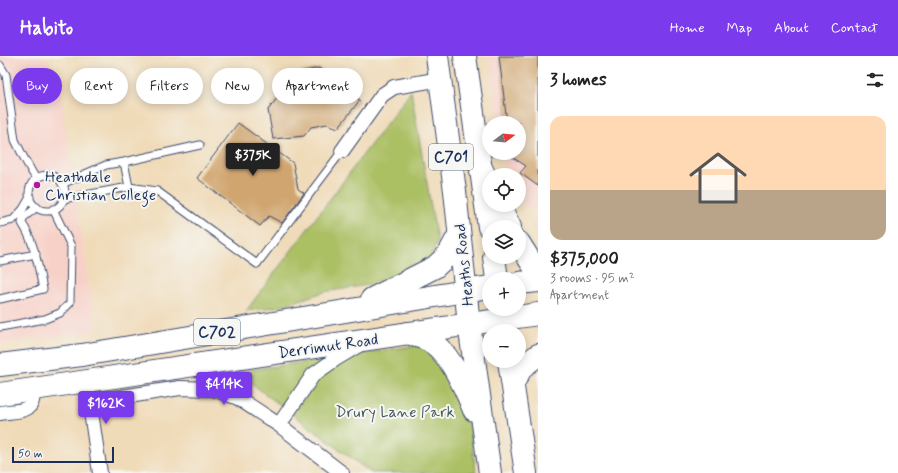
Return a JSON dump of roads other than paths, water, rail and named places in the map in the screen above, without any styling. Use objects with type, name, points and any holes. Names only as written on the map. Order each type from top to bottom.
[{"type":"main road","name":"Heaths Road","points":[[437,56],[455,191],[469,324],[490,473]]},
{"type":"main road","points":[[441,79],[450,75],[457,65],[458,56]]},
{"type":"main road","name":"Heaths Road","points":[[465,56],[484,168]]},
{"type":"main road","points":[[353,309],[435,267],[448,254],[459,235]]},
{"type":"main road","points":[[526,254],[538,271]]},
{"type":"main road","points":[[526,282],[538,280]]},
{"type":"main road","name":"Derrimut Road","points":[[0,366],[82,355],[482,288]]},
{"type":"main road","name":"Derrimut Road","points":[[0,394],[32,390],[88,391],[368,339],[538,314]]},
{"type":"main road","points":[[408,333],[427,340],[435,345],[450,362],[464,386],[485,435]]},
{"type":"main road","points":[[82,355],[88,391]]},
{"type":"main road","points":[[513,383],[522,367],[538,355]]},
{"type":"main road","points":[[0,366],[24,375],[29,380],[32,390]]},
{"type":"main road","points":[[510,368],[526,473]]},
{"type":"street","points":[[342,151],[382,95],[394,87],[441,79]]},
{"type":"street","points":[[279,425],[312,375],[368,339]]},
{"type":"street","points":[[100,473],[88,391],[180,388],[213,388],[238,398],[279,425],[342,473]]},
{"type":"street","points":[[0,413],[29,408],[33,403],[34,398],[32,390]]},
{"type":"lane","points":[[0,65],[6,75],[15,140],[36,179]]},
{"type":"lane","points":[[62,184],[106,165],[200,145]]},
{"type":"lane","points":[[64,199],[129,187],[157,191],[257,264],[342,151]]},
{"type":"lane","points":[[124,162],[129,187]]},
{"type":"lane","points":[[47,175],[59,179],[64,190],[64,199],[59,206],[53,209],[42,210],[32,203],[30,190],[36,179],[47,175]]},
{"type":"lane","points":[[0,223],[13,220],[23,209],[30,197]]},
{"type":"lane","points":[[0,299],[43,289],[36,254],[31,238],[22,223],[23,218],[37,207]]},
{"type":"lane","points":[[0,327],[45,319],[60,313],[70,303],[71,246],[53,209]]},
{"type":"lane","points":[[0,261],[36,254]]},
{"type":"place","name":"Heathdale Christian College","points":[[37,185]]},
{"type":"park label","name":"Drury Lane Park","points":[[395,411]]}]
